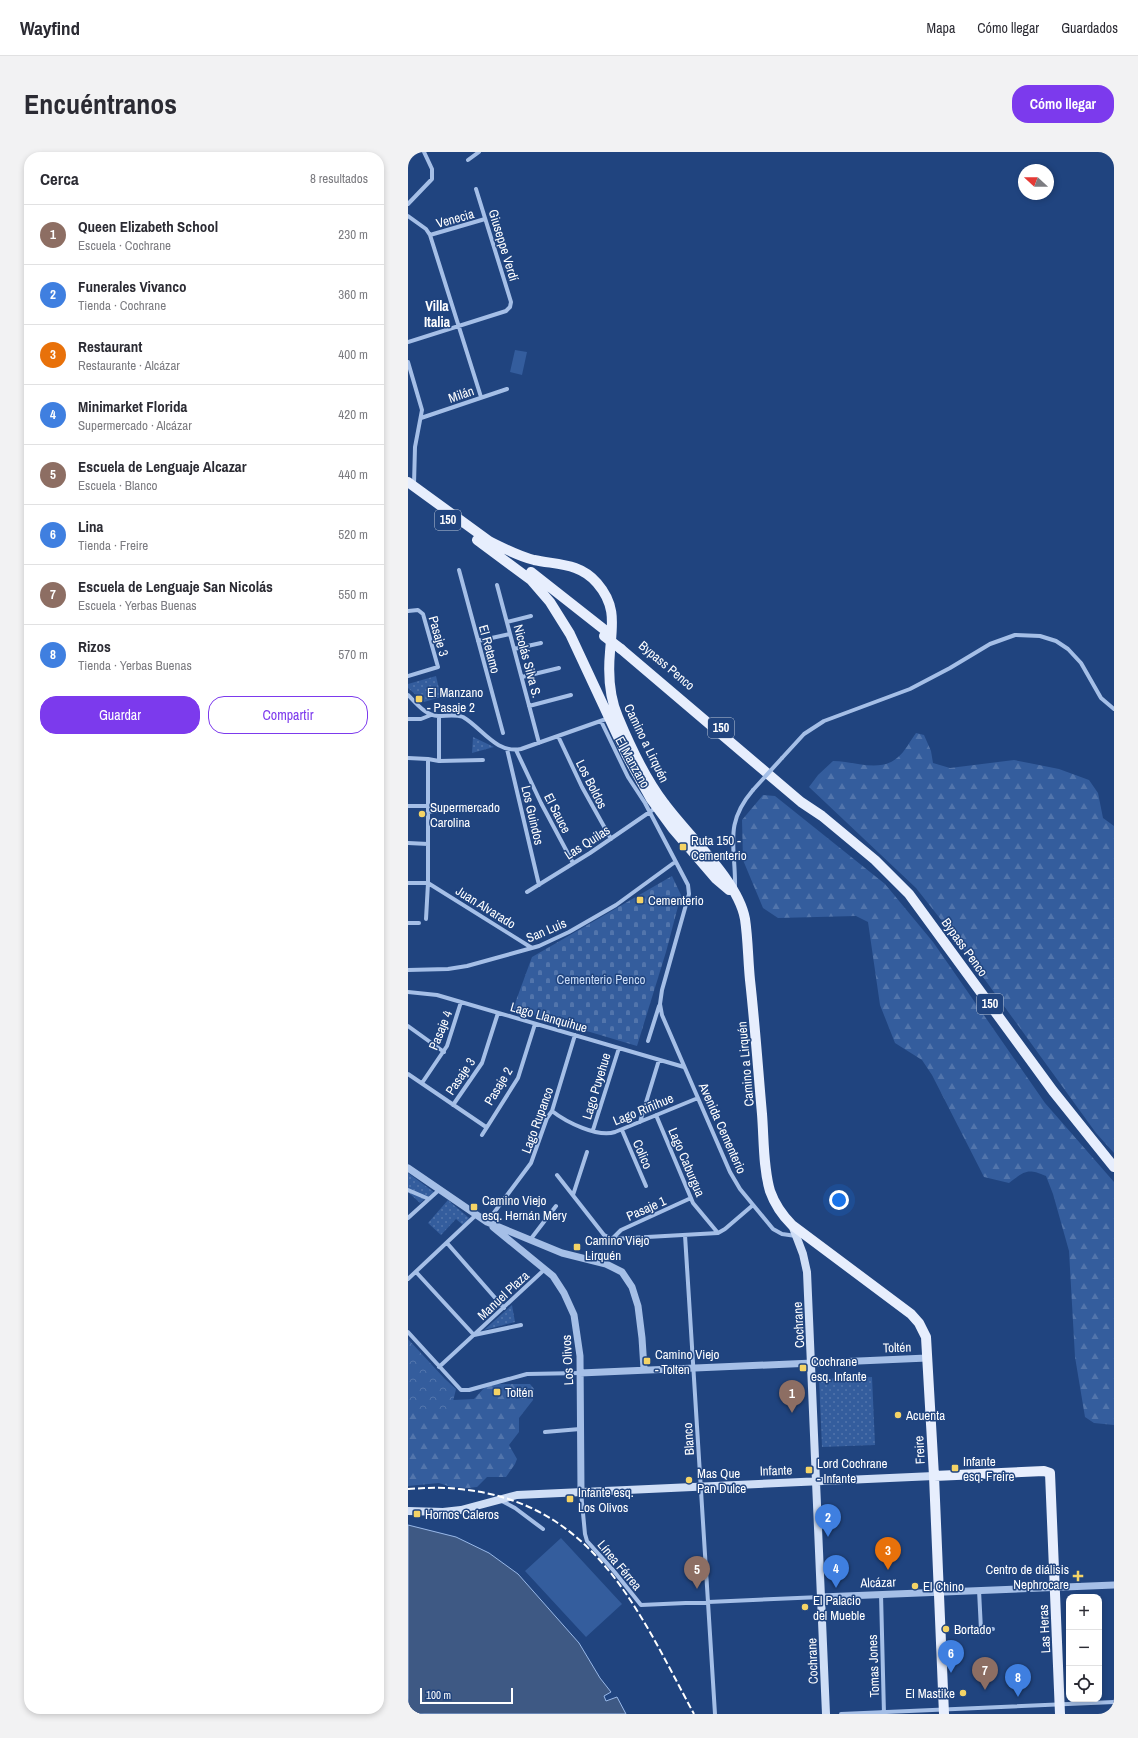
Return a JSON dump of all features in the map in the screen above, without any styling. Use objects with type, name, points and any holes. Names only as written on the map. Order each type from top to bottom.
[{"type":"main road","name":"Camino a Lirquén","points":[[410,487],[489,541],[528,558],[566,564],[579,569],[591,576],[600,586],[607,598],[612,614],[610,677],[613,703],[619,719],[640,764],[656,793],[718,869],[743,910],[767,1175],[774,1201],[782,1214],[792,1225]]},
{"type":"main road","name":"Camino a Lirquén","points":[[410,487],[531,580],[550,602],[564,623],[605,720],[640,780],[653,810],[716,879],[735,895]]},
{"type":"main road","name":"Bypass Penco","points":[[489,541],[620,646],[808,801],[822,816],[886,870],[909,894],[1053,1091],[1114,1167]]},
{"type":"main road","name":"Bypass Penco","points":[[531,580],[605,634]]},
{"type":"main road","name":"Cochrane","points":[[792,1225],[806,1266],[812,1363],[826,1714]]},
{"type":"main road","name":"Freire","points":[[792,1225],[916,1318],[926,1337],[934,1476],[944,1712]]},
{"type":"main road","name":"Infante","points":[[408,1511],[452,1511],[483,1505],[517,1495],[1044,1470],[1049,1472]]},
{"type":"main road","name":"Las Heras","points":[[1049,1472],[1051,1477],[1060,1709]]},
{"type":"street","points":[[408,204],[432,179],[432,169],[424,152]]},
{"type":"street","points":[[468,160],[479,152]]},
{"type":"street","name":"Giuseppe Verdí","points":[[458,326],[506,311],[510,307],[511,302],[476,189]]},
{"type":"street","points":[[408,216],[426,229],[430,236],[481,397]]},
{"type":"street","name":"Venecia","points":[[430,236],[485,219]]},
{"type":"street","points":[[408,342],[458,326]]},
{"type":"street","points":[[408,362],[421,405],[421,418],[410,487]]},
{"type":"street","name":"Milán","points":[[421,418],[507,388]]},
{"type":"street","name":"El Retamo","points":[[459,570],[503,733]]},
{"type":"street","name":"Nicolás Silva S.","points":[[497,585],[539,743]]},
{"type":"street","name":"Pasaje 3","points":[[408,611],[420,611],[423,614],[438,667],[408,676]]},
{"type":"street","points":[[507,622],[531,616]]},
{"type":"street","points":[[478,641],[510,634]]},
{"type":"street","points":[[735,895],[733,832],[738,812],[753,790],[804,734],[824,721],[910,689],[944,672],[990,644],[1015,635],[1040,636],[1056,641],[1068,649],[1081,663],[1101,698],[1114,709]]},
{"type":"street","points":[[514,649],[541,643]]},
{"type":"street","points":[[522,677],[559,668]]},
{"type":"street","points":[[408,695],[431,715]]},
{"type":"street","points":[[530,706],[571,695]]},
{"type":"street","points":[[408,719],[421,719],[431,715],[452,715],[463,717],[499,746],[507,750],[516,750],[539,743],[605,720]]},
{"type":"street","points":[[439,716],[439,762]]},
{"type":"street","name":"Los Boldos","points":[[558,736],[582,787],[611,839]]},
{"type":"street","name":"Los Guindos","points":[[507,750],[539,885]]},
{"type":"street","name":"El Sauce","points":[[516,750],[540,803],[573,863]]},
{"type":"street","points":[[408,758],[428,759],[439,762],[483,760]]},
{"type":"street","points":[[426,919],[428,883],[428,759]]},
{"type":"street","points":[[408,806],[428,806]]},
{"type":"street","points":[[428,812],[459,806],[481,806]]},
{"type":"street","name":"Las Quilas","points":[[527,892],[611,839],[653,810]]},
{"type":"street","name":"Avenida Cementerio","points":[[648,1042],[660,1004],[670,956],[689,891],[687,882],[675,862],[653,810]]},
{"type":"street","points":[[408,843],[428,844]]},
{"type":"street","name":"San Luis","points":[[408,970],[457,968],[532,948],[552,941],[644,886],[675,862]]},
{"type":"street","points":[[408,883],[428,883]]},
{"type":"street","name":"Juan Alvarado","points":[[428,883],[532,948]]},
{"type":"street","points":[[408,923],[419,923]]},
{"type":"street","name":"Lago Llanquihue","points":[[408,992],[432,994],[684,1067]]},
{"type":"street","name":"Pasaje 4","points":[[422,1083],[444,1052],[450,1040],[461,1002]]},
{"type":"street","name":"Avenida Cementerio","points":[[660,1004],[662,1015],[684,1067],[730,1172],[737,1184],[777,1232],[797,1236]]},
{"type":"street","name":"Pasaje 3","points":[[453,1105],[482,1063],[498,1013]]},
{"type":"street","name":"Pasaje 2","points":[[482,1135],[518,1078],[535,1024]]},
{"type":"street","points":[[408,1026],[444,1052]]},
{"type":"street","name":"Lago Rupanco","points":[[487,1222],[532,1163],[547,1118],[552,1111],[575,1035]]},
{"type":"street","name":"Lago Puyehue","points":[[593,1130],[619,1048]]},
{"type":"street","points":[[640,1122],[659,1060]]},
{"type":"street","points":[[408,1074],[486,1127]]},
{"type":"street","name":"Lago Riñihue","points":[[552,1111],[569,1122],[608,1134],[622,1130],[698,1098]]},
{"type":"street","name":"Lago Caburgua","points":[[656,1115],[695,1206],[718,1233]]},
{"type":"street","name":"Colico","points":[[622,1130],[646,1186]]},
{"type":"street","points":[[573,1196],[587,1152]]},
{"type":"street","points":[[408,1168],[487,1222],[562,1253],[611,1266],[626,1276],[632,1287],[638,1306],[644,1369]]},
{"type":"street","points":[[557,1175],[604,1235],[612,1239],[718,1233],[725,1229],[753,1205]]},
{"type":"street","points":[[408,1190],[429,1199]]},
{"type":"street","points":[[408,1218],[439,1190]]},
{"type":"street","name":"Pasaje 1","points":[[612,1239],[621,1230],[691,1198]]},
{"type":"street","points":[[519,1247],[521,1241],[527,1238],[556,1206]]},
{"type":"street","points":[[408,1279],[447,1244],[476,1215]]},
{"type":"street","name":"Los Olivos","points":[[487,1222],[546,1270],[561,1287],[574,1315],[578,1338],[580,1373],[581,1492],[585,1534]]},
{"type":"street","name":"Blanco","points":[[684,1235],[715,1714]]},
{"type":"street","points":[[447,1244],[504,1308]]},
{"type":"street","name":"Manuel Plaza","points":[[439,1367],[546,1270]]},
{"type":"street","points":[[416,1272],[474,1335]]},
{"type":"street","name":"Manuel Plaza","points":[[474,1335],[521,1325]]},
{"type":"street","points":[[408,1332],[439,1367]]},
{"type":"street","name":"Toltén","points":[[439,1367],[461,1390],[469,1390],[527,1374],[927,1358]]},
{"type":"street","points":[[545,1432],[580,1430]]},
{"type":"street","points":[[502,1499],[543,1529]]},
{"type":"street","name":"Línea Férrea","points":[[585,1534],[590,1545],[613,1570],[635,1599],[642,1605]]},
{"type":"street","name":"Alcázar","points":[[642,1605],[821,1596],[1114,1585]]},
{"type":"street","points":[[979,1590],[981,1630]]},
{"type":"street","name":"Tomas Jones","points":[[881,1594],[884,1713]]},
{"type":"street","points":[[972,1630],[993,1629]]},
{"type":"street","points":[[841,1714],[1060,1709],[1114,1702]]},
{"type":"green space","points":[[515,350],[527,352],[522,375],[510,372]]},
{"type":"green space","points":[[436,676],[441,697],[424,702],[408,688],[408,684]]},
{"type":"green space","points":[[916,733],[924,735],[931,751],[933,763],[950,768],[1014,760],[1059,769],[1089,780],[1098,793],[1103,818],[1114,826],[1114,1153],[1096,1133],[946,926],[916,888],[809,787],[818,775],[833,761],[874,766],[890,762],[902,753]]},
{"type":"green space","points":[[473,737],[494,747],[472,753]]},
{"type":"green space","points":[[763,795],[775,796],[885,884],[933,942],[1045,1103],[1114,1182],[1114,1425],[1094,1423],[1085,1417],[1075,1357],[1069,1251],[1053,1194],[1046,1176],[1034,1172],[1026,1172],[1009,1183],[984,1177],[932,1075],[922,1060],[895,1043],[880,1005],[868,922],[856,916],[778,918],[763,908],[743,860],[742,820]]},
{"type":"green space","name":"Cementerio Penco","points":[[672,876],[681,895],[666,952],[637,1046],[513,1009],[532,957]]},
{"type":"green space","points":[[408,1173],[434,1192],[420,1203],[408,1192]]},
{"type":"green space","points":[[448,1200],[469,1218],[463,1225],[456,1219],[441,1235],[428,1223]]},
{"type":"green space","points":[[512,1305],[515,1322],[484,1330]]},
{"type":"green space","points":[[408,1339],[456,1389],[451,1410],[413,1413],[408,1415]]},
{"type":"green space","points":[[872,1377],[875,1445],[822,1447],[819,1379]]},
{"type":"green space","points":[[494,1384],[530,1384],[534,1389],[533,1400],[519,1418],[519,1432],[509,1445],[517,1459],[506,1477],[487,1477],[477,1487],[469,1488],[451,1487],[439,1483],[408,1486],[408,1387],[453,1400],[474,1399],[486,1386]]},
{"type":"green space","points":[[561,1538],[622,1604],[586,1637],[525,1571]]},
{"type":"shaded area","points":[[408,1525],[456,1537],[489,1553],[518,1574],[579,1643],[600,1678],[611,1692],[604,1696],[606,1701],[617,1697],[626,1714],[408,1714]]},
{"type":"railway","points":[[408,1489],[453,1488],[506,1498],[545,1515],[578,1538],[606,1567],[631,1601],[653,1637],[694,1714]]},
{"type":"place","name":"El Manzano - Pasaje 2","points":[[419,699]]},
{"type":"place","name":"Supermercado Carolina","points":[[422,814]]},
{"type":"place","name":"Ruta 150 - Cementerio","points":[[683,847]]},
{"type":"place","name":"Cementerio","points":[[640,900]]},
{"type":"place","name":"Camino Viejo esq. Hernán Mery","points":[[474,1207]]},
{"type":"place","name":"Camino Viejo Lirquén","points":[[577,1247]]},
{"type":"place","name":"Camino Viejo - Tolten","points":[[647,1361]]},
{"type":"place","name":"Cochrane esq. Infante","points":[[803,1368]]},
{"type":"place","name":"Toltén","points":[[497,1392]]},
{"type":"place","name":"Queen Elizabeth School","points":[[792,1413]]},
{"type":"place","name":"Acuenta","points":[[898,1415]]},
{"type":"place","name":"Infante esq. Freire","points":[[955,1468]]},
{"type":"place","name":"Lord Cochrane - Infante","points":[[809,1470]]},
{"type":"place","name":"Mas Que Pan Dulce","points":[[689,1480]]},
{"type":"place","name":"Infante esq. Los Olivos","points":[[570,1499]]},
{"type":"place","name":"Hornos Caleros","points":[[417,1514]]},
{"type":"place","name":"Funerales Vivanco","points":[[828,1537]]},
{"type":"place","name":"Restaurant","points":[[888,1570]]},
{"type":"place","name":"Centro de diálisis Nephrocare","points":[[1078,1576]]},
{"type":"place","name":"El Chino","points":[[915,1586]]},
{"type":"place","name":"Minimarket Florida","points":[[836,1588]]},
{"type":"place","name":"Escuela de Lenguaje Alcazar","points":[[697,1589]]},
{"type":"place","name":"El Palacio del Mueble","points":[[805,1607]]},
{"type":"place","name":"Bortado","points":[[946,1629]]},
{"type":"place","name":"Lina","points":[[951,1673]]},
{"type":"place","name":"Escuela de Lenguaje San Nicolás","points":[[985,1690]]},
{"type":"place","name":"El Mastike","points":[[963,1693]]},
{"type":"place","name":"Rizos","points":[[1018,1697]]},
{"type":"district","name":"Villa Italia","points":[[437,314]]}]
